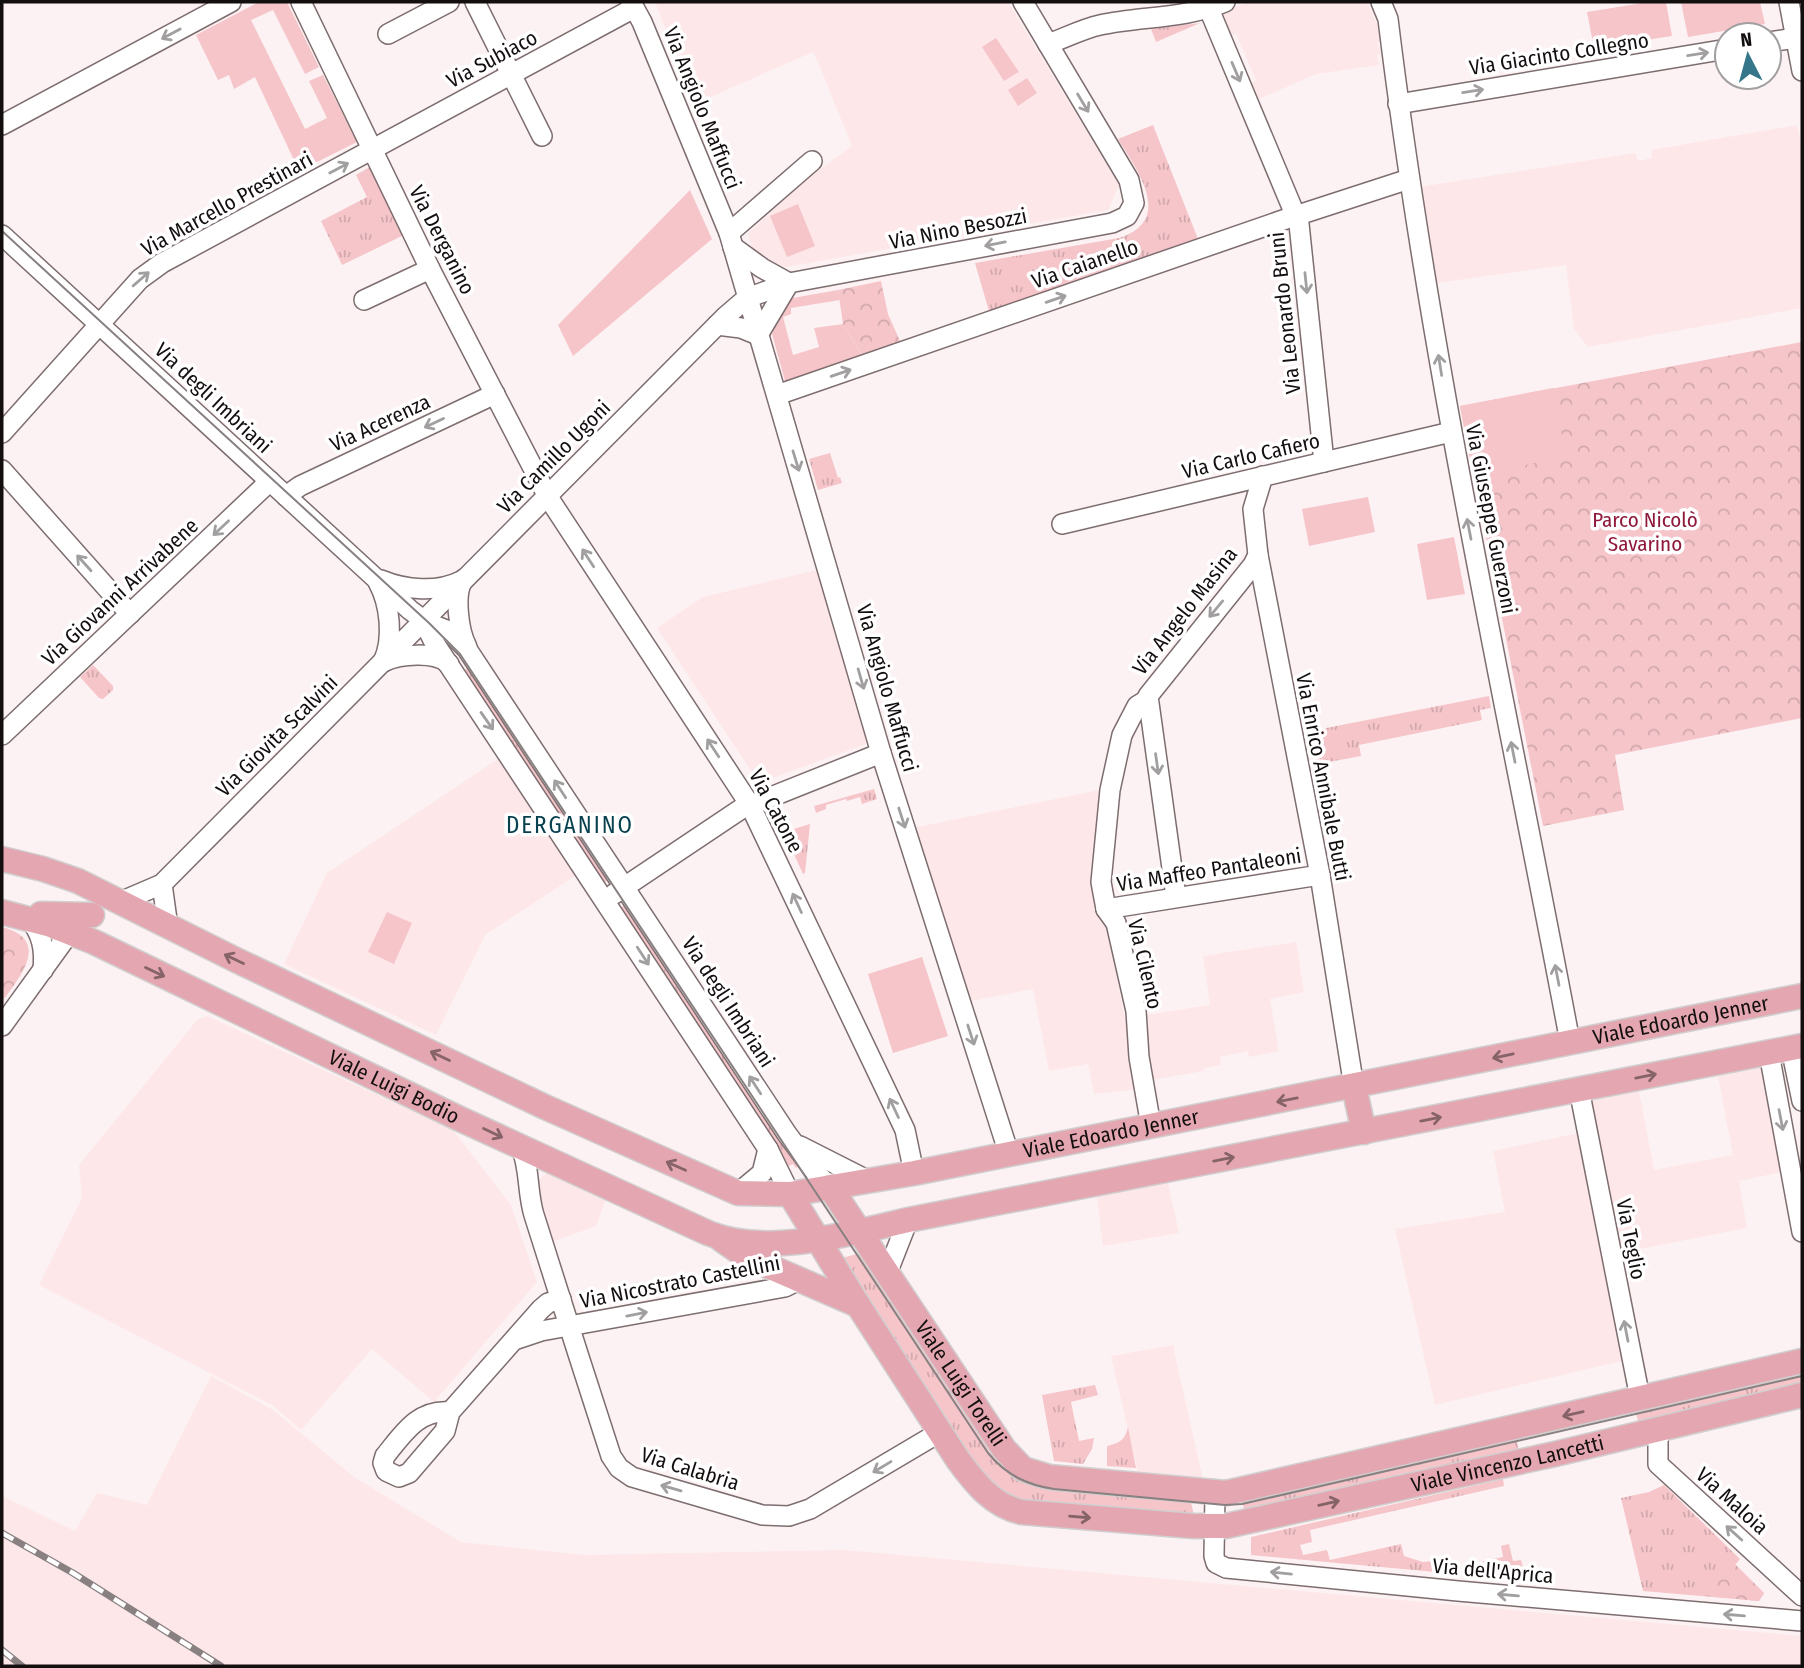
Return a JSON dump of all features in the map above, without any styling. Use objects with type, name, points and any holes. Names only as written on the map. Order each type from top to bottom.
[{"type":"main road","points":[[2,859],[61,875],[545,1107],[738,1193]]},
{"type":"main road","points":[[70,932],[92,915],[120,902]]},
{"type":"main road","points":[[2,912],[92,915]]},
{"type":"main road","name":"Viale Luigi Bodio","points":[[2,912],[70,932],[558,1164],[719,1237]]},
{"type":"main road","name":"Viale Edoardo Jenner","points":[[738,1193],[790,1194],[914,1173],[1802,996]]},
{"type":"main road","points":[[719,1237],[783,1242],[817,1240],[1788,1049]]},
{"type":"main road","points":[[1354,1087],[1364,1132]]},
{"type":"main road","name":"Viale Luigi Torelli","points":[[830,1187],[1004,1449],[1023,1469],[1049,1478]]},
{"type":"main road","name":"Viale Luigi Torelli","points":[[790,1194],[858,1306],[958,1460],[994,1501],[1012,1510]]},
{"type":"main road","points":[[719,1237],[741,1254],[858,1306]]},
{"type":"main road","name":"Viale Vincenzo Lancetti","points":[[1049,1478],[1215,1493],[1230,1492],[1802,1361]]},
{"type":"main road","name":"Viale Vincenzo Lancetti","points":[[1012,1510],[1214,1527],[1662,1429],[1802,1395]]},
{"type":"street","points":[[2,125],[231,2]]},
{"type":"street","name":"Via Derganino","points":[[301,2],[430,269],[548,497]]},
{"type":"street","points":[[388,34],[449,2]]},
{"type":"street","points":[[475,2],[542,136]]},
{"type":"street","points":[[1023,2],[1048,44],[1103,24],[1217,5]]},
{"type":"street","name":"Via Giuseppe Guerzoni","points":[[1381,2],[1388,19],[1409,179],[1451,432],[1570,1042]]},
{"type":"street","points":[[1789,2],[1802,71]]},
{"type":"street","name":"Via Subiaco","points":[[372,150],[633,5]]},
{"type":"street","name":"Via Angiolo Maffucci","points":[[633,5],[731,240],[881,753],[1009,1154]]},
{"type":"street","name":"Via Leonardo Bruni","points":[[1217,5],[1300,230],[1324,462]]},
{"type":"street","points":[[1783,40],[1796,38]]},
{"type":"street","name":"Via Nino Besozzi","points":[[747,298],[789,282],[1112,223],[1131,211],[1134,203],[1129,180],[1048,44]]},
{"type":"street","name":"Via Giacinto Collegno","points":[[1398,104],[1713,51]]},
{"type":"street","name":"Via Marcello Prestinari","points":[[2,433],[140,279],[162,263],[372,150]]},
{"type":"street","name":"Via Angiolo Maffucci","points":[[731,240],[812,161]]},
{"type":"street","name":"Via Caianello","points":[[777,395],[1409,179]]},
{"type":"street","name":"Via degli Imbriani","points":[[2,219],[24,256]]},
{"type":"street","name":"Via degli Imbriani","points":[[2,235],[423,620],[449,664],[768,1149],[790,1194]]},
{"type":"street","points":[[716,325],[741,328],[758,335],[789,282],[762,268],[731,240]]},
{"type":"street","points":[[364,300],[430,269]]},
{"type":"street","name":"Via Camillo Ugoni","points":[[423,620],[716,325],[747,298]]},
{"type":"street","name":"Via Acerenza","points":[[286,496],[300,486],[495,394]]},
{"type":"street","name":"Via Carlo Cafiero","points":[[1062,524],[1451,432]]},
{"type":"street","points":[[2,470],[130,614]]},
{"type":"street","name":"Via Enrico Annibale Butti","points":[[1264,477],[1253,509],[1258,555],[1320,875],[1354,1087]]},
{"type":"street","name":"Via Giovanni Arrivabene","points":[[2,736],[270,481]]},
{"type":"street","name":"Via Catone","points":[[548,497],[750,805],[905,1130],[914,1173]]},
{"type":"street","name":"Via Angelo Masina","points":[[1148,698],[1253,565],[1258,555]]},
{"type":"street","name":"Via degli Imbriani","points":[[371,574],[390,584],[414,588],[445,586],[464,578]]},
{"type":"street","name":"Via degli Imbriani","points":[[371,574],[382,591],[388,613],[387,647],[381,664]]},
{"type":"street","name":"Via degli Imbriani","points":[[464,578],[458,588],[460,618],[463,638],[470,653],[793,1142],[830,1187]]},
{"type":"street","name":"Via degli Imbriani","points":[[423,620],[449,631],[470,653]]},
{"type":"street","name":"Via Giovita Scalvini","points":[[120,902],[162,884],[423,620]]},
{"type":"street","points":[[381,664],[391,659],[419,656],[438,657],[449,664]]},
{"type":"street","points":[[1148,698],[1177,897]]},
{"type":"street","name":"Via Cilento","points":[[1148,698],[1131,713],[1122,735],[1103,848],[1101,882],[1105,909],[1116,923],[1136,1011],[1139,1057],[1151,1126]]},
{"type":"street","points":[[605,899],[750,805],[881,753]]},
{"type":"street","name":"Via Maffeo Pantaleoni","points":[[1105,909],[1320,875]]},
{"type":"street","points":[[162,884],[168,927]]},
{"type":"street","points":[[29,918],[41,937],[43,970]]},
{"type":"street","points":[[2,1026],[70,932]]},
{"type":"street","points":[[1788,1049],[1802,1101]]},
{"type":"street","points":[[1788,1049],[1802,1232]]},
{"type":"street","name":"Via Teglio","points":[[1579,1089],[1640,1398]]},
{"type":"street","points":[[793,1142],[869,1181]]},
{"type":"street","name":"Via Calabria","points":[[521,1146],[525,1156],[529,1200],[611,1456],[619,1468],[632,1476],[757,1513],[786,1517],[804,1512],[940,1432]]},
{"type":"street","points":[[738,1193],[762,1173],[768,1149]]},
{"type":"street","points":[[528,1186],[558,1164]]},
{"type":"street","points":[[888,1272],[908,1220]]},
{"type":"street","name":"Via Nicostrato Castellini","points":[[516,1339],[541,1331],[785,1287],[799,1280]]},
{"type":"street","points":[[450,1412],[541,1308],[561,1299]]},
{"type":"street","name":"Via Maloia","points":[[1662,1429],[1658,1438],[1658,1464],[1802,1596]]},
{"type":"street","points":[[1214,1527],[1215,1493]]},
{"type":"street","name":"Via dell'Aprica","points":[[1214,1527],[1216,1563],[1226,1567],[1458,1591],[1802,1621]]},
{"type":"shaded area","points":[[655,2],[1008,2],[1119,185],[1108,210],[786,267],[772,262],[752,248],[748,234],[797,186],[852,146],[818,62],[813,52],[692,105],[693,100]]},
{"type":"shaded area","points":[[1247,2],[1367,2],[1384,40],[1377,43],[1381,53],[1377,55],[1379,65],[1316,74],[1259,99],[1252,83],[1256,80],[1236,34],[1230,36],[1221,13]]},
{"type":"shaded area","points":[[1797,125],[1802,151],[1802,308],[1588,347],[1574,329],[1566,265],[1436,283],[1419,187],[1635,153],[1638,161],[1652,158],[1651,150]]},
{"type":"shaded area","points":[[817,570],[868,743],[759,783],[657,628],[703,597]]},
{"type":"shaded area","points":[[498,759],[575,876],[485,935],[436,1035],[284,964],[327,873]]},
{"type":"shaded area","points":[[1104,789],[1102,908],[1140,1089],[1094,1094],[1088,1064],[1049,1071],[1033,989],[966,1002],[908,829]]},
{"type":"shaded area","points":[[1296,942],[1304,992],[1270,999],[1279,1051],[1249,1057],[1248,1051],[1220,1057],[1221,1065],[1204,1068],[1204,1071],[1145,1081],[1140,1016],[1210,1005],[1203,956]]},
{"type":"shaded area","points":[[207,1016],[453,1130],[511,1205],[537,1282],[434,1402],[372,1349],[301,1430],[272,1405],[39,1285],[82,1198],[79,1165],[197,1020]]},
{"type":"shaded area","points":[[1766,1057],[1787,1171],[1739,1181],[1747,1228],[1614,1254],[1581,1091],[1637,1081],[1654,1170],[1733,1155],[1716,1066]]},
{"type":"shaded area","points":[[1583,1132],[1630,1359],[1435,1405],[1395,1229],[1505,1212],[1493,1151]]},
{"type":"shaded area","points":[[550,1170],[609,1191],[596,1226],[546,1244],[531,1187]]},
{"type":"shaded area","points":[[1166,1174],[1179,1233],[1103,1246],[1096,1188]]},
{"type":"shaded area","points":[[1174,1345],[1205,1488],[1140,1481],[1111,1356]]},
{"type":"shaded area","points":[[211,1376],[273,1410],[354,1477],[461,1542],[584,1555],[844,1550],[1802,1636],[1802,1666],[2,1666],[2,1496],[75,1531],[97,1493],[147,1505]]},
{"type":"green space","points":[[259,2],[287,2],[319,67],[305,74],[273,10],[251,20],[305,129],[327,118],[309,81],[323,75],[357,142],[299,171],[255,77],[234,89],[229,75],[218,80],[196,35]]},
{"type":"green space","points":[[1649,2],[1666,2],[1672,36],[1594,48],[1587,12]]},
{"type":"green space","points":[[1681,2],[1760,2],[1764,21],[1713,21],[1713,33],[1688,37]]},
{"type":"green space","points":[[1200,23],[1156,42],[1151,29]]},
{"type":"green space","points":[[996,38],[1019,72],[1004,81],[982,47]]},
{"type":"green space","points":[[1027,78],[1037,93],[1018,106],[1008,90]]},
{"type":"green space","points":[[1153,125],[1198,239],[989,311],[975,263],[1119,238],[1136,230],[1145,219],[1147,193],[1118,139]]},
{"type":"green space","points":[[370,167],[404,235],[342,265],[321,221],[367,197],[356,175]]},
{"type":"green space","points":[[690,190],[712,239],[573,356],[558,325]]},
{"type":"green space","points":[[798,204],[815,246],[787,257],[770,216]]},
{"type":"green space","points":[[881,281],[888,314],[900,341],[862,355],[843,324],[838,290]]},
{"type":"green space","points":[[838,290],[840,300],[791,308],[791,314],[783,317],[793,355],[819,347],[814,328],[843,324],[863,357],[791,383],[785,381],[772,334],[787,299]]},
{"type":"green space","name":"Parco Nicolò Savarino","points":[[1802,342],[1802,718],[1615,755],[1624,810],[1543,826],[1460,406]]},
{"type":"green space","points":[[1553,388],[1566,457],[1473,475],[1460,406]]},
{"type":"green space","points":[[830,453],[842,483],[818,490],[809,459]]},
{"type":"green space","points":[[1368,497],[1375,532],[1309,546],[1302,509]]},
{"type":"green space","points":[[1454,537],[1465,594],[1427,600],[1417,544]]},
{"type":"green space","points":[[93,665],[113,686],[113,690],[103,699],[80,677]]},
{"type":"green space","points":[[472,665],[611,878],[602,884],[462,672]]},
{"type":"green space","points":[[1489,696],[1491,708],[1480,710],[1482,720],[1359,745],[1361,756],[1313,765],[1306,732]]},
{"type":"green space","points":[[874,789],[877,799],[862,804],[860,797],[847,801],[846,799],[826,805],[826,809],[816,813],[814,806]]},
{"type":"green space","points":[[810,824],[805,873],[803,874],[784,832]]},
{"type":"green space","points":[[627,903],[803,1163],[796,1168],[793,1164],[789,1166],[619,909]]},
{"type":"green space","points":[[387,912],[412,923],[394,964],[368,952]]},
{"type":"green space","points":[[2,927],[17,933],[26,941],[29,950],[23,971],[2,1002]]},
{"type":"green space","points":[[922,957],[948,1036],[893,1053],[868,974]]},
{"type":"green space","points":[[864,1252],[1001,1459],[1190,1498],[1195,1520],[1009,1499],[979,1470],[842,1258]]},
{"type":"green space","points":[[1802,1370],[1802,1390],[1640,1429],[1634,1405]]},
{"type":"green space","points":[[1095,1385],[1098,1395],[1071,1402],[1079,1441],[1094,1438],[1092,1449],[1083,1464],[1054,1461],[1042,1395]]},
{"type":"green space","points":[[1128,1427],[1136,1468],[1107,1466],[1107,1446],[1121,1440]]},
{"type":"green space","points":[[1515,1433],[1520,1456],[1246,1516],[1241,1498]]},
{"type":"green space","points":[[1503,1479],[1504,1486],[1310,1530],[1312,1542],[1300,1545],[1303,1555],[1327,1550],[1330,1560],[1401,1544],[1404,1556],[1423,1562],[1443,1560],[1446,1573],[1251,1555],[1251,1537]]},
{"type":"green space","points":[[1664,1485],[1740,1559],[1735,1565],[1764,1593],[1759,1601],[1643,1591],[1621,1498],[1649,1492]]},
{"type":"green space","points":[[1509,1544],[1513,1561],[1521,1560],[1526,1580],[1487,1577],[1483,1561],[1503,1557],[1501,1546]]},
{"type":"green space","points":[[1735,1564],[1764,1593],[1759,1601],[1705,1596]]},
{"type":"tram line","points":[[2,231],[460,654],[988,1453],[1010,1473],[1026,1482],[1054,1489],[1225,1505],[1242,1504],[1802,1376]]},
{"type":"railway","points":[[2,1533],[73,1573],[221,1666]]},
{"type":"railway","points":[[2,1650],[22,1666]]},
{"type":"district","name":"DERGANINO","points":[[570,825]]}]
